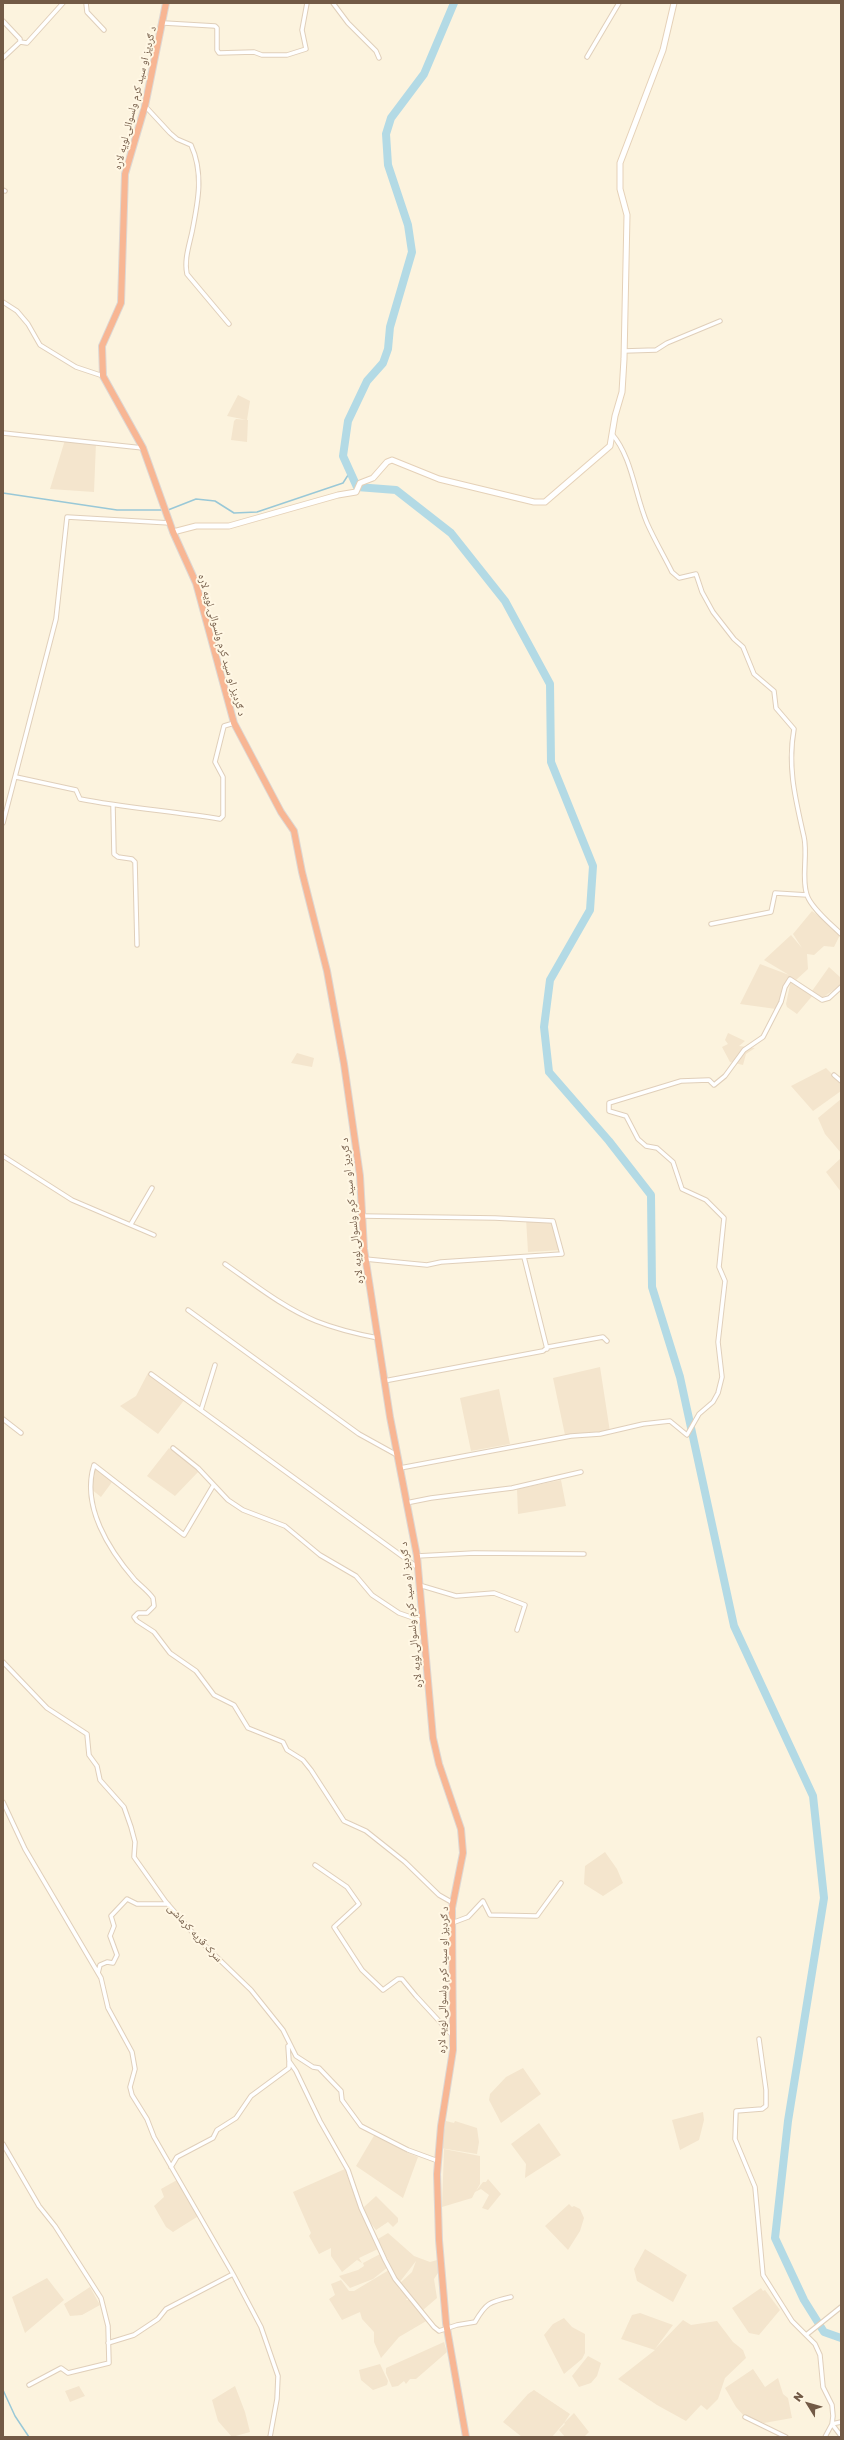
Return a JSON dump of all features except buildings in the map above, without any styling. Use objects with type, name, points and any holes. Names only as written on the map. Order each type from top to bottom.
[{"type":"highway","name":"د ګردیز او سید کرم ولسوالۍ لویه لاره","points":[[166,3],[164,23],[145,106],[125,174],[121,304],[102,346],[103,376],[143,448],[174,532],[196,583],[234,723],[282,812],[294,831],[302,872],[327,971],[344,1064],[360,1176],[366,1259],[384,1381],[417,1556],[433,1738],[439,1764],[461,1829],[462,1853],[453,1903],[452,1923],[453,2050],[441,2126],[438,2162],[439,2240],[447,2329],[466,2437]]},
{"type":"street","points":[[20,42],[27,43],[63,3]]},
{"type":"street","points":[[86,3],[86,11],[104,30]]},
{"type":"street","points":[[164,23],[215,26],[217,28],[217,50],[219,52],[254,52],[262,55],[287,54],[306,49],[302,30],[307,3]]},
{"type":"street","points":[[333,3],[348,23],[376,51],[379,58]]},
{"type":"street","points":[[587,57],[619,3]]},
{"type":"street","points":[[174,532],[196,526],[229,526],[338,495],[356,492],[360,483],[373,478],[387,462],[392,460],[439,479],[534,502],[545,502],[610,446],[622,392],[624,352],[627,215],[620,189],[620,163],[663,50],[674,3]]},
{"type":"street","points":[[3,21],[20,39],[20,42]]},
{"type":"street","points":[[3,58],[20,42]]},
{"type":"street","points":[[145,106],[170,133],[177,139],[190,144],[193,150],[198,164],[200,193],[188,247],[187,274],[229,324]]},
{"type":"street","points":[[3,302],[18,311],[28,324],[40,345],[76,367],[103,376]]},
{"type":"street","points":[[624,352],[656,350],[667,343],[720,321]]},
{"type":"street","points":[[3,433],[143,448]]},
{"type":"street","points":[[612,434],[617,440],[630,471],[647,523],[672,572],[679,578],[696,574],[702,592],[713,612],[734,639],[743,647],[754,674],[774,691],[776,708],[794,729],[790,749],[796,807],[804,837],[807,896],[823,916],[841,934]]},
{"type":"street","points":[[3,823],[5,807],[16,777],[56,619],[62,579],[67,517],[163,524],[171,523]]},
{"type":"street","points":[[16,777],[76,790],[80,799],[114,806],[167,810],[222,818],[223,777],[216,766],[215,757],[220,747],[221,732],[224,726],[234,723]]},
{"type":"street","points":[[114,806],[114,854],[118,857],[132,859],[135,862],[137,945]]},
{"type":"street","points":[[711,924],[771,912],[775,893],[807,896]]},
{"type":"street","points":[[400,1468],[571,1436],[600,1434],[643,1424],[670,1421],[687,1435],[699,1414],[716,1397],[722,1377],[718,1342],[725,1281],[719,1267],[724,1218],[706,1200],[682,1189],[673,1162],[657,1148],[646,1146],[638,1139],[626,1116],[610,1111],[609,1103],[681,1081],[709,1080],[714,1085],[725,1076],[744,1050],[762,1037],[781,1002],[785,988],[790,979],[822,1000],[829,998],[841,987]]},
{"type":"street","points":[[834,1075],[841,1081]]},
{"type":"street","points":[[3,1156],[72,1200],[154,1235]]},
{"type":"street","points":[[131,1224],[152,1188]]},
{"type":"street","points":[[362,1216],[495,1218],[554,1221],[562,1254],[441,1262],[427,1265],[366,1259]]},
{"type":"street","points":[[524,1257],[547,1350]]},
{"type":"street","points":[[225,1264],[307,1317],[354,1333],[378,1338]]},
{"type":"street","points":[[188,1310],[359,1434],[398,1456]]},
{"type":"street","points":[[384,1381],[547,1350],[548,1347],[603,1337],[608,1341]]},
{"type":"street","points":[[201,1410],[215,1365]]},
{"type":"street","points":[[151,1374],[417,1567]]},
{"type":"street","points":[[3,1419],[21,1433]]},
{"type":"street","points":[[173,1448],[198,1468],[213,1486],[243,1510],[285,1526],[320,1556],[356,1576],[372,1595],[399,1613],[422,1621]]},
{"type":"street","points":[[213,1486],[184,1535],[94,1465],[91,1477],[93,1505],[107,1544],[153,1598],[154,1606],[147,1613],[138,1613],[134,1617],[137,1621],[154,1632],[170,1653],[196,1671],[214,1695],[234,1705],[248,1728],[284,1742],[287,1750],[303,1760],[344,1821],[366,1831],[406,1862],[440,1896],[453,1903]]},
{"type":"street","points":[[406,1503],[431,1498],[512,1488],[581,1472]]},
{"type":"street","points":[[417,1556],[474,1553],[584,1554]]},
{"type":"street","points":[[419,1585],[456,1596],[494,1593],[525,1605],[517,1630]]},
{"type":"street","name":"سرک قریه کرماشی","points":[[3,1662],[47,1708],[87,1734],[89,1755],[97,1766],[100,1780],[124,1807],[132,1827],[135,1842],[134,1857],[168,1904],[199,1940],[251,1990],[283,2030],[288,2045],[296,2056],[313,2067],[319,2068],[341,2091],[345,2106],[361,2126],[408,2150],[438,2162]]},
{"type":"street","points":[[3,1802],[25,1848],[98,1973],[105,1988],[108,2008],[132,2052],[135,2069],[130,2087],[132,2095],[171,2167],[233,2274],[261,2327],[278,2376],[277,2400],[270,2437]]},
{"type":"street","points":[[315,1864],[347,1887],[359,1904],[334,1927],[362,1970],[383,1990],[398,1979],[402,1979],[453,2035]]},
{"type":"street","points":[[452,1923],[468,1917],[483,1901],[490,1915],[537,1916],[561,1883]]},
{"type":"street","points":[[98,1973],[100,1965],[107,1962],[113,1963],[117,1955],[110,1936],[114,1926],[111,1916],[116,1909],[127,1899],[137,1904],[168,1904]]},
{"type":"street","points":[[759,2039],[766,2090],[766,2106],[762,2109],[736,2111],[735,2139],[755,2187],[760,2252],[764,2275],[792,2321],[815,2344],[820,2354],[823,2387],[832,2405],[832,2424],[825,2437]]},
{"type":"street","points":[[171,2167],[177,2157],[213,2138],[218,2130],[236,2118],[251,2096],[289,2068],[288,2045]]},
{"type":"street","points":[[289,2061],[296,2071],[320,2121],[348,2170],[361,2208],[395,2279],[434,2327],[439,2331],[475,2322],[484,2305],[492,2301],[511,2296]]},
{"type":"street","points":[[3,2144],[39,2206],[55,2226],[101,2298],[108,2326],[109,2363],[68,2373],[61,2368],[29,2385]]},
{"type":"street","points":[[108,2343],[134,2335],[158,2319],[166,2309],[233,2274]]},
{"type":"street","points":[[806,2334],[841,2307]]},
{"type":"street","points":[[745,2417],[786,2437]]},
{"type":"street","points":[[832,2424],[841,2422]]},
{"type":"street","points":[[832,2424],[841,2436]]},
{"type":"shaded area","points":[[238,395],[250,401],[247,420],[227,416]]},
{"type":"shaded area","points":[[236,419],[248,420],[247,442],[231,440],[234,421]]},
{"type":"shaded area","points":[[65,440],[96,443],[94,492],[50,489]]},
{"type":"shaded area","points":[[812,911],[841,933],[834,947],[824,946],[814,955],[807,954],[808,969],[796,980],[789,977],[776,1009],[740,1004],[760,964],[789,975],[764,960],[791,935],[802,948],[793,934]]},
{"type":"shaded area","points":[[829,967],[841,978],[841,985],[822,998],[812,991]]},
{"type":"shaded area","points":[[791,980],[813,995],[797,1014],[787,1007],[786,1004]]},
{"type":"shaded area","points":[[728,1033],[745,1041],[739,1046],[755,1048],[746,1054],[743,1065],[730,1062],[722,1047],[728,1044],[725,1040]]},
{"type":"shaded area","points":[[297,1053],[314,1058],[312,1067],[291,1063]]},
{"type":"shaded area","points":[[826,1068],[841,1083],[841,1091],[813,1111],[791,1086]]},
{"type":"shaded area","points":[[841,1099],[841,1153],[825,1134],[818,1118]]},
{"type":"shaded area","points":[[841,1158],[841,1192],[826,1172]]},
{"type":"shaded area","points":[[526,1218],[556,1221],[562,1250],[528,1252]]},
{"type":"shaded area","points":[[600,1367],[610,1432],[584,1435],[581,1433],[565,1435],[553,1378]]},
{"type":"shaded area","points":[[148,1373],[185,1399],[158,1434],[120,1406],[136,1396]]},
{"type":"shaded area","points":[[499,1389],[510,1444],[471,1451],[460,1398]]},
{"type":"shaded area","points":[[169,1448],[199,1471],[175,1496],[147,1476]]},
{"type":"shaded area","points":[[95,1466],[112,1482],[101,1497],[91,1489]]},
{"type":"shaded area","points":[[561,1480],[566,1506],[518,1514],[517,1489]]},
{"type":"shaded area","points":[[605,1852],[617,1869],[623,1883],[603,1896],[584,1884],[585,1866]]},
{"type":"shaded area","points":[[523,2068],[541,2094],[501,2123],[489,2100],[490,2094],[506,2077]]},
{"type":"shaded area","points":[[703,2112],[704,2120],[699,2140],[680,2150],[672,2120]]},
{"type":"shaded area","points":[[446,2121],[454,2123],[455,2121],[477,2128],[479,2142],[477,2154],[440,2148]]},
{"type":"shaded area","points":[[539,2123],[561,2155],[525,2178],[526,2164],[511,2144]]},
{"type":"shaded area","points":[[375,2134],[391,2141],[406,2152],[418,2157],[403,2198],[356,2166]]},
{"type":"shaded area","points":[[444,2149],[480,2156],[480,2184],[476,2191],[483,2182],[486,2182],[488,2179],[501,2194],[488,2210],[482,2208],[489,2195],[481,2189],[475,2192],[472,2198],[442,2207]]},
{"type":"shaded area","points":[[345,2169],[361,2214],[365,2216],[364,2207],[376,2196],[398,2218],[398,2222],[393,2227],[388,2222],[376,2230],[366,2217],[378,2249],[359,2258],[362,2263],[357,2260],[342,2272],[331,2256],[331,2248],[319,2254],[309,2236],[311,2233],[293,2192]]},
{"type":"shaded area","points":[[177,2180],[200,2215],[173,2232],[166,2227],[154,2206],[164,2197],[161,2189]]},
{"type":"shaded area","points":[[569,2204],[572,2207],[574,2206],[580,2209],[584,2218],[580,2231],[568,2250],[545,2226]]},
{"type":"shaded area","points":[[388,2233],[414,2256],[430,2262],[441,2259],[440,2270],[434,2279],[437,2298],[423,2310],[411,2298],[407,2290],[403,2288],[408,2297],[406,2300],[411,2299],[428,2320],[399,2337],[381,2358],[374,2342],[374,2332],[362,2319],[360,2312],[342,2320],[329,2299],[335,2295],[331,2284],[341,2280],[349,2291],[354,2291],[389,2270],[400,2290],[402,2288],[399,2284],[412,2272],[416,2261],[399,2283],[378,2239]]},
{"type":"shaded area","points":[[645,2249],[687,2275],[673,2302],[637,2281],[634,2269]]},
{"type":"shaded area","points":[[384,2252],[388,2267],[373,2279],[350,2288],[339,2276],[358,2270],[364,2266],[363,2263]]},
{"type":"shaded area","points":[[47,2278],[64,2300],[25,2333],[12,2297]]},
{"type":"shaded area","points":[[90,2287],[100,2305],[82,2315],[70,2316],[64,2304]]},
{"type":"shaded area","points":[[761,2288],[763,2291],[765,2290],[780,2310],[759,2335],[749,2333],[732,2308]]},
{"type":"shaded area","points":[[640,2313],[673,2325],[655,2349],[683,2320],[691,2325],[717,2321],[733,2342],[743,2350],[746,2358],[725,2378],[718,2399],[707,2410],[701,2405],[686,2421],[657,2405],[618,2379],[655,2350],[621,2339],[632,2315]]},
{"type":"shaded area","points":[[564,2318],[572,2327],[585,2334],[585,2353],[582,2359],[564,2374],[544,2335],[553,2324]]},
{"type":"shaded area","points":[[444,2342],[447,2352],[416,2379],[410,2379],[406,2384],[404,2381],[398,2386],[392,2387],[386,2373],[386,2368]]},
{"type":"shaded area","points":[[588,2356],[601,2363],[597,2376],[591,2383],[579,2387],[572,2376]]},
{"type":"shaded area","points":[[380,2364],[388,2381],[387,2385],[373,2390],[361,2380],[359,2370]]},
{"type":"shaded area","points":[[753,2369],[765,2387],[778,2378],[783,2394],[788,2398],[792,2418],[764,2423],[744,2416],[736,2407],[725,2388]]},
{"type":"shaded area","points":[[79,2386],[85,2396],[70,2402],[65,2391]]},
{"type":"shaded area","points":[[235,2386],[245,2412],[250,2432],[232,2437],[218,2421],[212,2400]]},
{"type":"shaded area","points":[[534,2390],[570,2414],[552,2437],[522,2437],[503,2422],[528,2394]]},
{"type":"shaded area","points":[[574,2413],[589,2432],[584,2437],[565,2437],[559,2430],[565,2424],[564,2423]]},
{"type":"waterway","points":[[454,3],[424,74],[391,118],[386,134],[388,165],[408,225],[412,252],[390,327],[388,349],[383,363],[367,381],[348,421],[343,456],[357,487],[396,490],[451,533],[505,601],[550,684],[551,762],[593,866],[590,910],[550,980],[544,1027],[549,1072],[609,1141],[651,1195],[652,1287],[680,1377],[734,1626],[813,1796],[824,1898],[788,2121],[775,2238],[804,2300],[824,2332],[841,2338]]},
{"type":"waterway","points":[[168,510],[196,499],[215,501],[234,513],[257,512],[343,483],[350,472]]},
{"type":"waterway","points":[[3,493],[117,510],[164,510]]},
{"type":"waterway","points":[[3,2390],[15,2416],[29,2437]]}]
